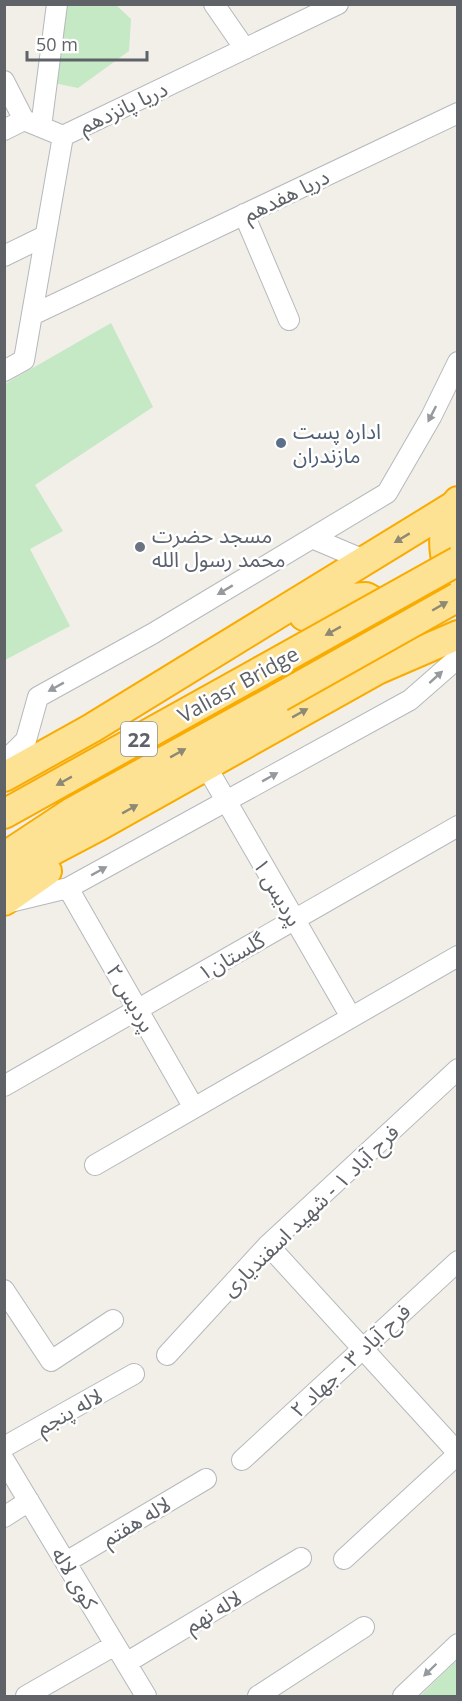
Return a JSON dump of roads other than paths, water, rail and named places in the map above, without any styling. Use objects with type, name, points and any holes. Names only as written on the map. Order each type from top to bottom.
[{"type":"highway","points":[[92,728],[455,504]]},
{"type":"highway","points":[[455,504],[445,534],[443,555],[458,583]]},
{"type":"highway","name":"Valiasr Bridge","points":[[11,810],[458,561]]},
{"type":"highway","points":[[4,777],[336,599],[366,597],[382,606],[391,620],[395,635],[394,645],[388,658],[377,670]]},
{"type":"highway","name":"Valiasr Bridge","points":[[72,812],[458,597]]},
{"type":"highway","points":[[4,876],[99,826],[377,670],[458,636]]},
{"type":"highway","points":[[4,857],[72,812]]},
{"type":"highway","name":"22","points":[[4,842],[72,812]]},
{"type":"highway","points":[[4,902],[44,874],[99,826]]},
{"type":"street","points":[[33,123],[57,4]]},
{"type":"street","points":[[214,4],[245,49]]},
{"type":"street","name":"دریا پانزدهم","points":[[33,123],[63,136],[338,4]]},
{"type":"street","points":[[4,81],[33,123]]},
{"type":"street","name":"دریا هفدهم","points":[[32,315],[458,113]]},
{"type":"street","points":[[4,130],[33,123]]},
{"type":"street","points":[[4,371],[24,360],[63,136]]},
{"type":"street","points":[[244,214],[289,320]]},
{"type":"street","points":[[4,256],[45,236]]},
{"type":"street","points":[[4,762],[26,740],[38,697],[152,634],[387,493],[431,417],[458,362]]},
{"type":"street","points":[[312,538],[364,560]]},
{"type":"street","points":[[4,902],[68,888],[410,700],[458,658]]},
{"type":"street","name":"پردیس ۱","points":[[206,766],[351,1017]]},
{"type":"street","name":"گلستان۱","points":[[4,1086],[458,826]]},
{"type":"street","name":"پردیس ۲","points":[[68,888],[194,1108]]},
{"type":"street","points":[[95,1165],[458,956]]},
{"type":"street","name":"فرح آباد ۱ - شهید اسفندیاری","points":[[167,1355],[268,1245],[458,1069]]},
{"type":"street","points":[[268,1245],[458,1453],[344,1559]]},
{"type":"street","name":"فرح آباد ۳ - جهاد ۲","points":[[242,1460],[458,1261]]},
{"type":"street","points":[[7,1300],[51,1361],[113,1320]]},
{"type":"street","name":"لاله پنجم","points":[[4,1447],[134,1374]]},
{"type":"street","name":"کوی لاله","points":[[4,1460],[146,1696]]},
{"type":"street","name":"لاله هفتم","points":[[66,1562],[206,1479]]},
{"type":"street","points":[[4,1517],[29,1502]]},
{"type":"street","name":"لاله نهم","points":[[126,1663],[301,1558]]},
{"type":"street","points":[[258,1696],[364,1627]]},
{"type":"street","points":[[403,1696],[458,1644]]},
{"type":"street","points":[[26,1696],[115,1645]]},
{"type":"place","name":"اداره پست مازندران","points":[[281,443]]},
{"type":"place","name":"مسجد حضرت محمد رسول الله","points":[[140,547]]}]
